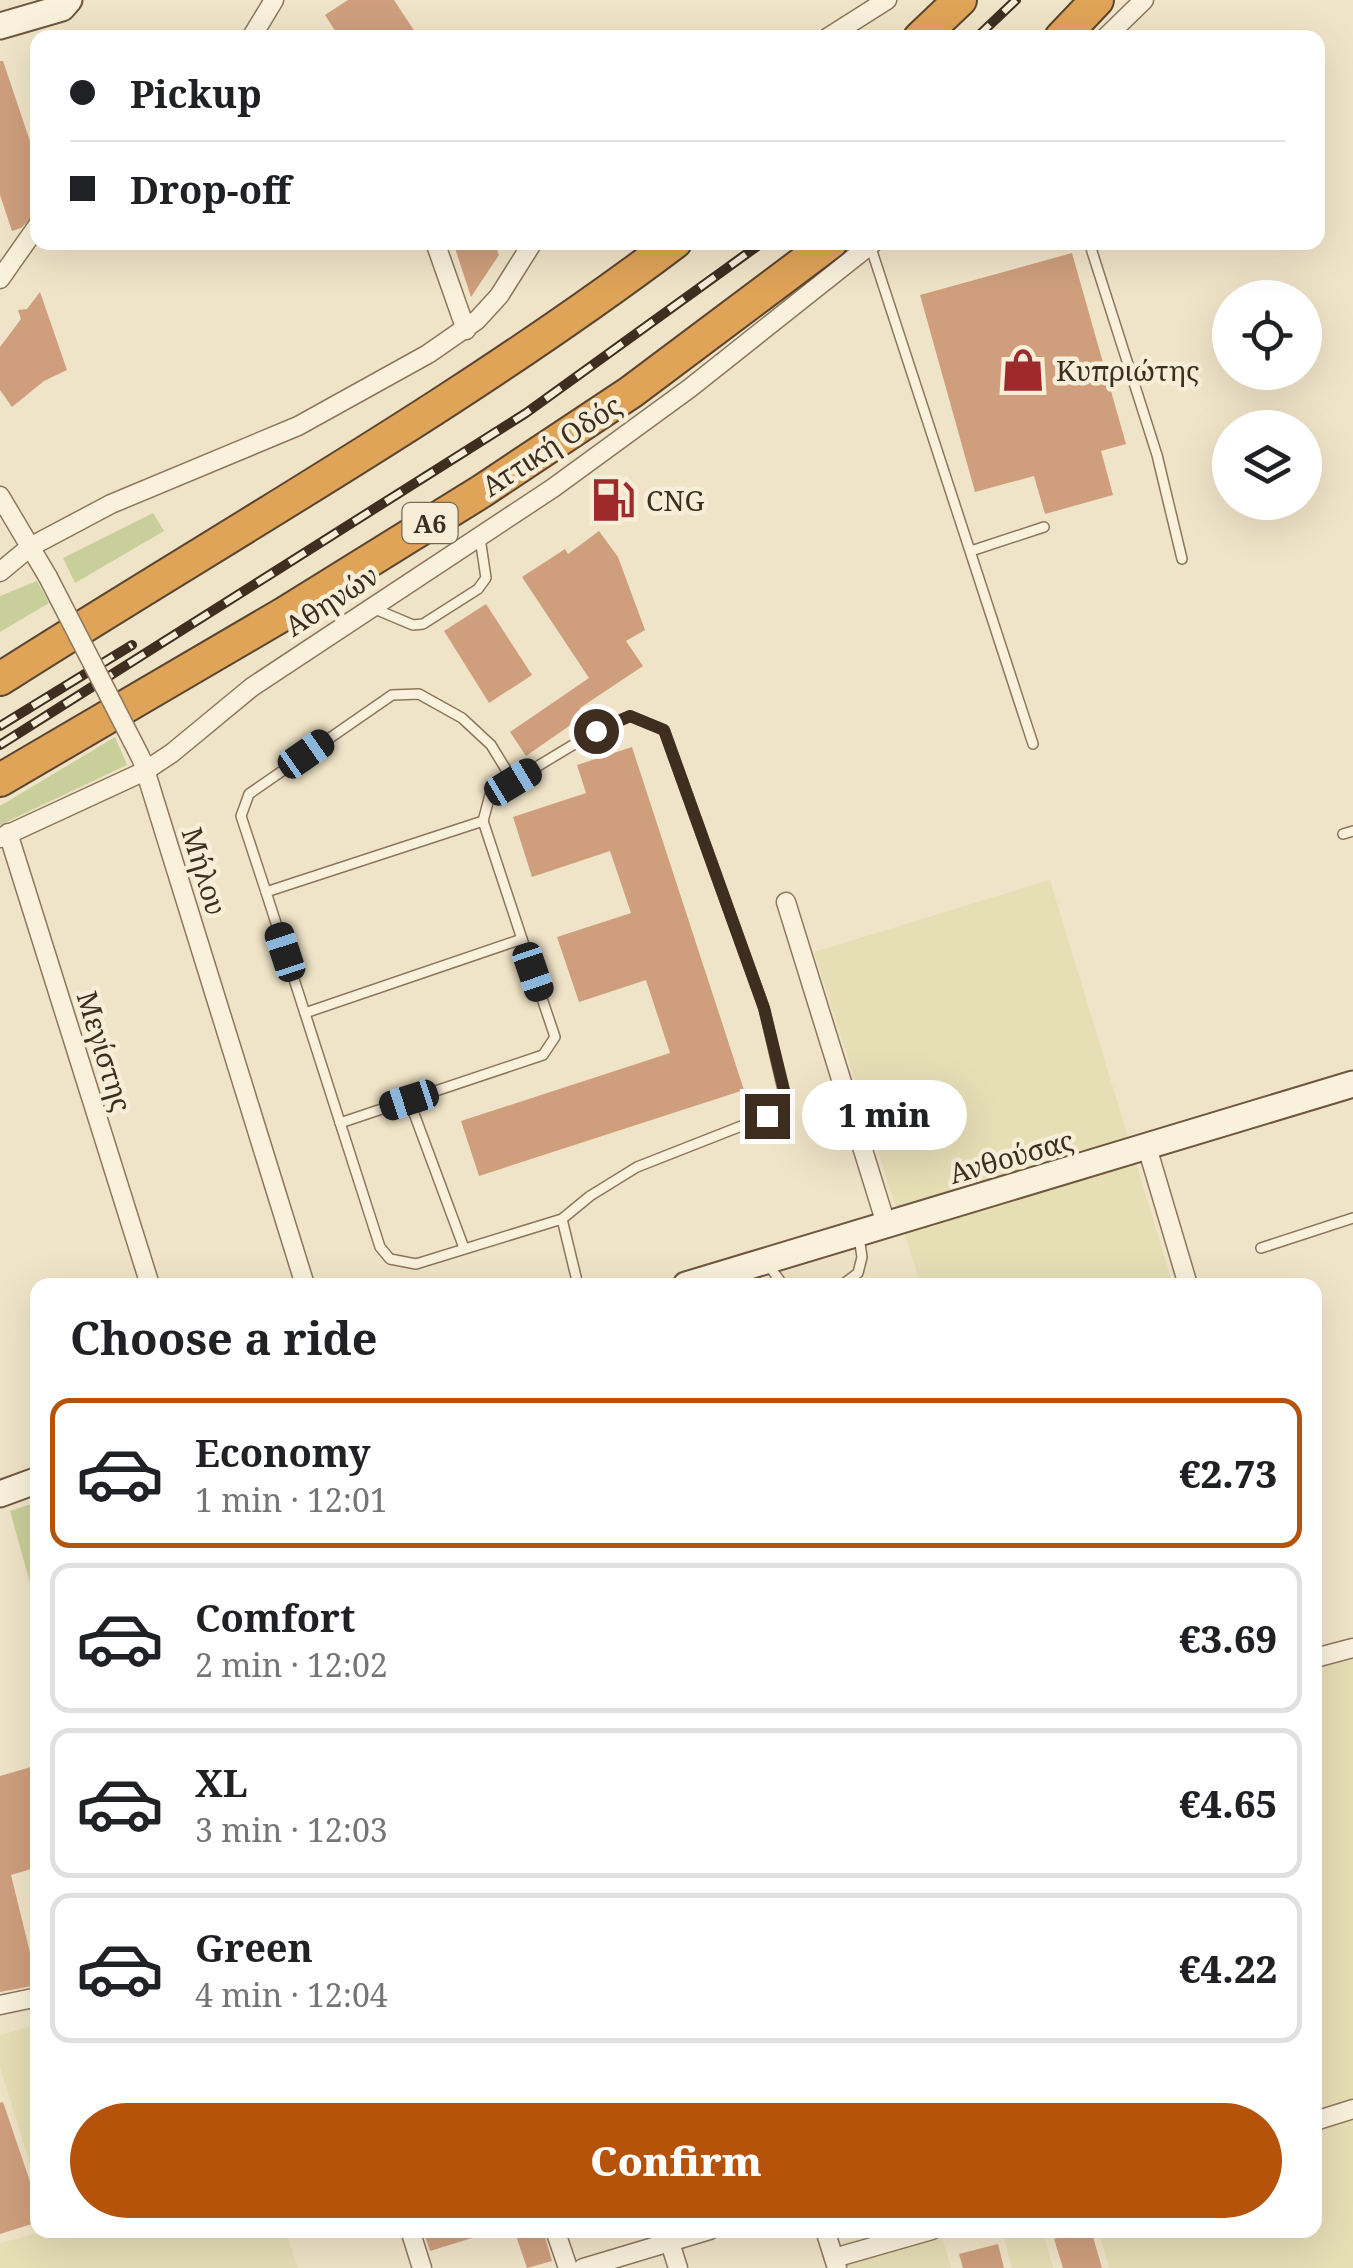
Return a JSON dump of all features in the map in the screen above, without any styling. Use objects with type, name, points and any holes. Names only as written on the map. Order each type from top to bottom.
[{"type":"highway","points":[[928,30],[960,0]]},
{"type":"highway","points":[[1069,30],[1097,0]]},
{"type":"highway","points":[[0,679],[408,426],[600,298],[663,250]]},
{"type":"highway","name":"Αττική Οδός","points":[[3,778],[282,615],[482,490],[632,392],[820,250]]},
{"type":"street","points":[[0,26],[62,8],[69,0]]},
{"type":"street","points":[[256,30],[274,0]]},
{"type":"street","points":[[839,30],[888,0]]},
{"type":"street","points":[[1113,30],[1144,0]]},
{"type":"street","points":[[0,279],[30,236]]},
{"type":"street","points":[[437,250],[466,330]]},
{"type":"street","points":[[0,572],[30,548],[110,504],[298,426],[364,392],[466,330],[499,296],[528,250]]},
{"type":"street","name":"Αθηνών","points":[[4,835],[143,764],[172,754],[252,687],[552,488],[690,388],[864,250]]},
{"type":"street","name":"Μήλου","points":[[0,496],[48,577],[143,764],[303,1278]]},
{"type":"street","name":"Μεγίστης","points":[[4,835],[148,1278]]},
{"type":"street","points":[[786,902],[886,1224]]},
{"type":"street","name":"Ανθούσας","points":[[726,1278],[858,1232],[1353,1084]]},
{"type":"street","points":[[1146,1147],[1186,1278]]},
{"type":"street","points":[[0,1494],[30,1483]]},
{"type":"street","points":[[1322,1656],[1353,1648]]},
{"type":"street","points":[[0,2005],[30,1999]]},
{"type":"street","points":[[1322,2119],[1353,2109]]},
{"type":"street","points":[[413,2238],[422,2268]]},
{"type":"street","points":[[559,2238],[568,2268]]},
{"type":"street","points":[[583,2268],[663,2238]]},
{"type":"street","points":[[669,2238],[678,2268]]},
{"type":"street","points":[[828,2238],[836,2263],[909,2238]]},
{"type":"lane","points":[[874,250],[1033,744]]},
{"type":"lane","points":[[1091,250],[1157,455],[1182,559]]},
{"type":"lane","points":[[972,551],[1044,527]]},
{"type":"lane","points":[[370,606],[413,625],[423,624],[478,589],[486,578],[480,536]]},
{"type":"lane","points":[[340,1123],[543,1055],[555,1037],[483,821],[490,795],[513,782],[596,731],[630,716],[664,730],[764,1008],[784,1090],[767,1116],[637,1168],[590,1196],[562,1220],[416,1264],[390,1259],[380,1247],[304,1013],[242,816],[249,794],[392,695],[420,694],[462,718],[491,745],[513,782]]},
{"type":"lane","points":[[266,892],[483,821]]},
{"type":"lane","points":[[304,1013],[522,939]]},
{"type":"lane","points":[[409,1100],[464,1248]]},
{"type":"lane","points":[[1261,1248],[1353,1218]]},
{"type":"lane","points":[[562,1220],[576,1278]]},
{"type":"lane","points":[[851,1278],[858,1273],[862,1257],[858,1232]]},
{"type":"lane","points":[[766,1261],[779,1278]]},
{"type":"shaded area","points":[[1050,880],[1171,1278],[919,1278],[814,952]]},
{"type":"shaded area","points":[[1353,1651],[1353,2268],[1109,2268],[1100,2238],[1322,2238],[1322,1659]]},
{"type":"shaded area","points":[[30,2027],[30,2164],[0,2067],[0,2035]]},
{"type":"shaded area","points":[[30,2235],[288,2238],[298,2268],[0,2268],[0,2243]]},
{"type":"shaded area","points":[[861,2238],[942,2238],[951,2268],[848,2268],[840,2244]]},
{"type":"shaded area","points":[[1004,2238],[1044,2238],[1053,2268],[1012,2268]]},
{"type":"green space","points":[[153,513],[164,531],[75,583],[63,558]]},
{"type":"green space","points":[[37,581],[49,603],[0,632],[0,596]]},
{"type":"green space","points":[[115,737],[127,765],[0,825],[0,806]]},
{"type":"green space","points":[[30,1505],[30,1583],[10,1511]]},
{"type":"building","points":[[348,0],[394,0],[414,30],[335,30],[325,15]]},
{"type":"building","points":[[3,61],[30,141],[30,220],[21,228],[12,231],[0,195]]},
{"type":"building","points":[[456,250],[497,250],[499,255],[471,297]]},
{"type":"building","name":"Κυπριώτης","points":[[1072,253],[1126,444],[1101,451],[1113,495],[1045,514],[1034,476],[975,492],[920,295]]},
{"type":"building","points":[[40,292],[67,370],[44,381],[12,407],[0,390],[0,347],[21,319],[18,310],[27,309]]},
{"type":"building","points":[[599,531],[618,557],[645,630],[626,641],[643,666],[580,708],[585,715],[526,756],[510,732],[589,678],[522,577],[565,549],[568,554]]},
{"type":"building","points":[[486,604],[532,675],[489,703],[444,631]]},
{"type":"building","points":[[632,747],[744,1090],[479,1176],[461,1121],[670,1053],[646,980],[579,1002],[557,937],[631,913],[610,851],[532,877],[513,817],[586,793],[577,765]]},
{"type":"building","points":[[30,1767],[30,1869],[11,1875],[30,1952],[30,1986],[0,1992],[0,1776]]},
{"type":"building","points":[[3,2102],[30,2181],[30,2225],[0,2234]]},
{"type":"building","points":[[426,2238],[472,2238],[430,2251]]},
{"type":"building","points":[[517,2238],[545,2238],[552,2261],[527,2268]]},
{"type":"building","points":[[1093,2238],[1102,2268],[1063,2268],[1054,2239]]},
{"type":"building","points":[[998,2244],[1004,2268],[963,2268],[959,2254]]},
{"type":"railway","points":[[984,30],[1016,0]]},
{"type":"railway","points":[[0,745],[526,413],[752,250]]},
{"type":"railway","points":[[0,726],[132,645]]},
{"type":"place","name":"Κυπριώτης","points":[[1023,370]]},
{"type":"place","name":"CNG","points":[[613,500]]},
{"type":"route","points":[[596,731],[630,716],[664,730],[764,1008],[784,1090],[767,1116]]}]
